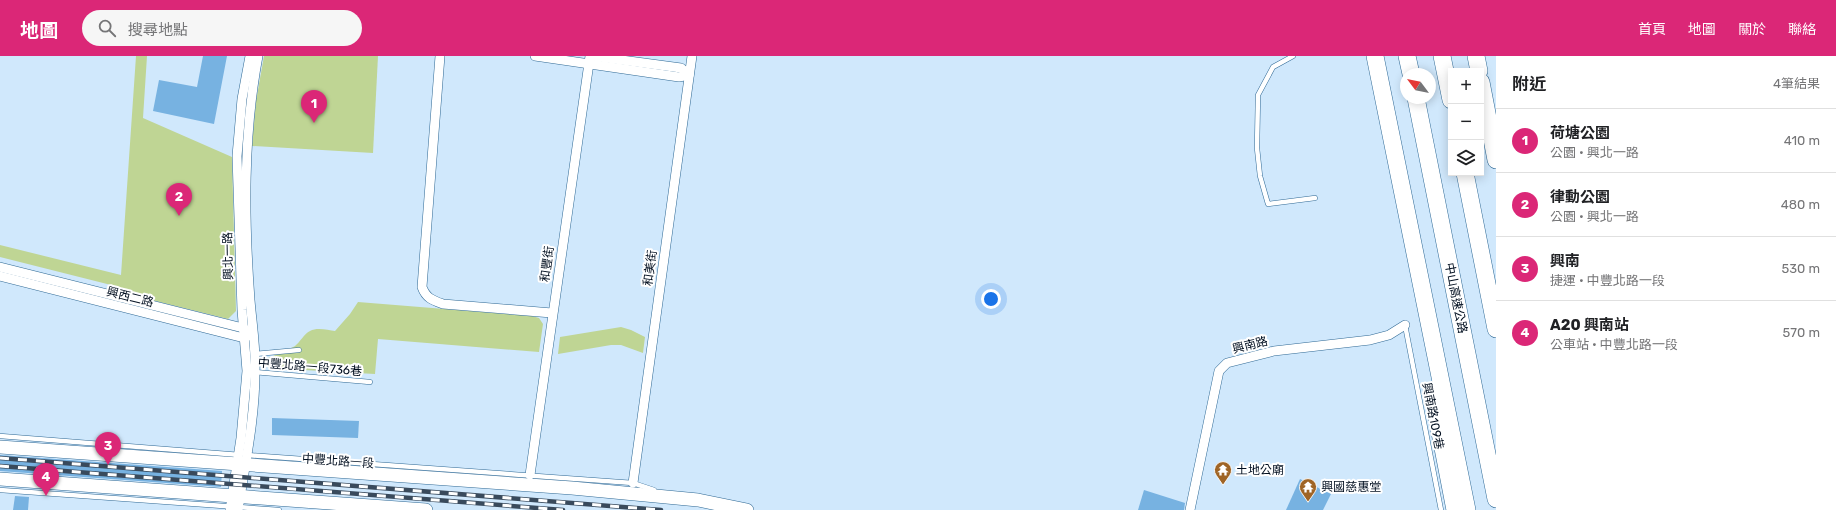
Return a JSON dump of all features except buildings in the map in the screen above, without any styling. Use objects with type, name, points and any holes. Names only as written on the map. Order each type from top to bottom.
[{"type":"highway","points":[[1375,56],[1404,206],[1432,335],[1467,510]]},
{"type":"highway","points":[[1407,56],[1410,68]]},
{"type":"highway","points":[[1442,56],[1448,85]]},
{"type":"highway","points":[[1476,56],[1478,68]]},
{"type":"highway","points":[[1484,98],[1496,160]]},
{"type":"highway","name":"中山高速公路","points":[[1417,104],[1496,499]]},
{"type":"highway","points":[[1466,176],[1496,329]]},
{"type":"highway","points":[[1404,206],[1416,301],[1455,510]]},
{"type":"main road","name":"中豐北路一段","points":[[0,447],[242,460],[674,497],[698,500],[747,510]]},
{"type":"main road","points":[[0,480],[235,505],[426,510]]},
{"type":"street","name":"興北一路","points":[[235,505],[242,460],[251,372],[248,336],[243,328],[237,156],[242,99],[250,56]]},
{"type":"street","points":[[251,372],[254,354],[248,336],[250,300],[245,165],[251,98],[258,56]]},
{"type":"street","points":[[440,56],[422,287],[425,295],[430,299],[443,304],[552,313]]},
{"type":"street","points":[[535,56],[590,59],[679,78],[689,75]]},
{"type":"street","name":"和美街","points":[[633,484],[692,56]]},
{"type":"street","name":"和豐街","points":[[530,475],[552,313],[590,59]]},
{"type":"street","points":[[0,267],[243,328]]},
{"type":"street","name":"興西二路","points":[[0,276],[248,336]]},
{"type":"street","name":"興南路","points":[[1190,510],[1219,371],[1227,363],[1274,351],[1370,340],[1389,335],[1405,325]]},
{"type":"lane","points":[[1293,56],[1273,67],[1258,94],[1256,148],[1260,176],[1268,204],[1315,198]]},
{"type":"lane","name":"興南路109巷","points":[[1405,325],[1441,510]]},
{"type":"lane","points":[[254,354],[299,350]]},
{"type":"lane","name":"中豐北路一段736巷","points":[[251,372],[370,382]]},
{"type":"lane","name":"中豐北路一段","points":[[0,436],[242,460],[530,475],[633,484],[674,497]]},
{"type":"lane","points":[[0,490],[235,505],[279,510]]},
{"type":"green space","points":[[136,56],[147,56],[143,118],[232,157],[236,311],[228,319],[119,292],[119,287],[0,257],[0,245],[121,275]]},
{"type":"green space","points":[[264,56],[378,56],[373,153],[252,146],[256,101]]},
{"type":"green space","points":[[358,302],[532,316],[539,318],[543,324],[539,352],[378,339],[375,374],[268,368],[267,358],[295,346],[310,331],[319,329],[335,331]]},
{"type":"green space","points":[[621,327],[645,337],[643,353],[621,345],[611,345],[558,354],[560,337]]},
{"type":"railway","points":[[0,458],[661,510]]},
{"type":"railway","points":[[0,466],[563,510]]},
{"type":"place","name":"荷塘公園","points":[[314,123]]},
{"type":"place","name":"律動公園","points":[[179,216]]},
{"type":"place","name":"興南","points":[[108,465]]},
{"type":"place","name":"土地公廟","points":[[1223,485]]},
{"type":"place","name":"A20 興南站","points":[[46,496]]},
{"type":"place","name":"興國慈惠堂","points":[[1308,502]]}]
